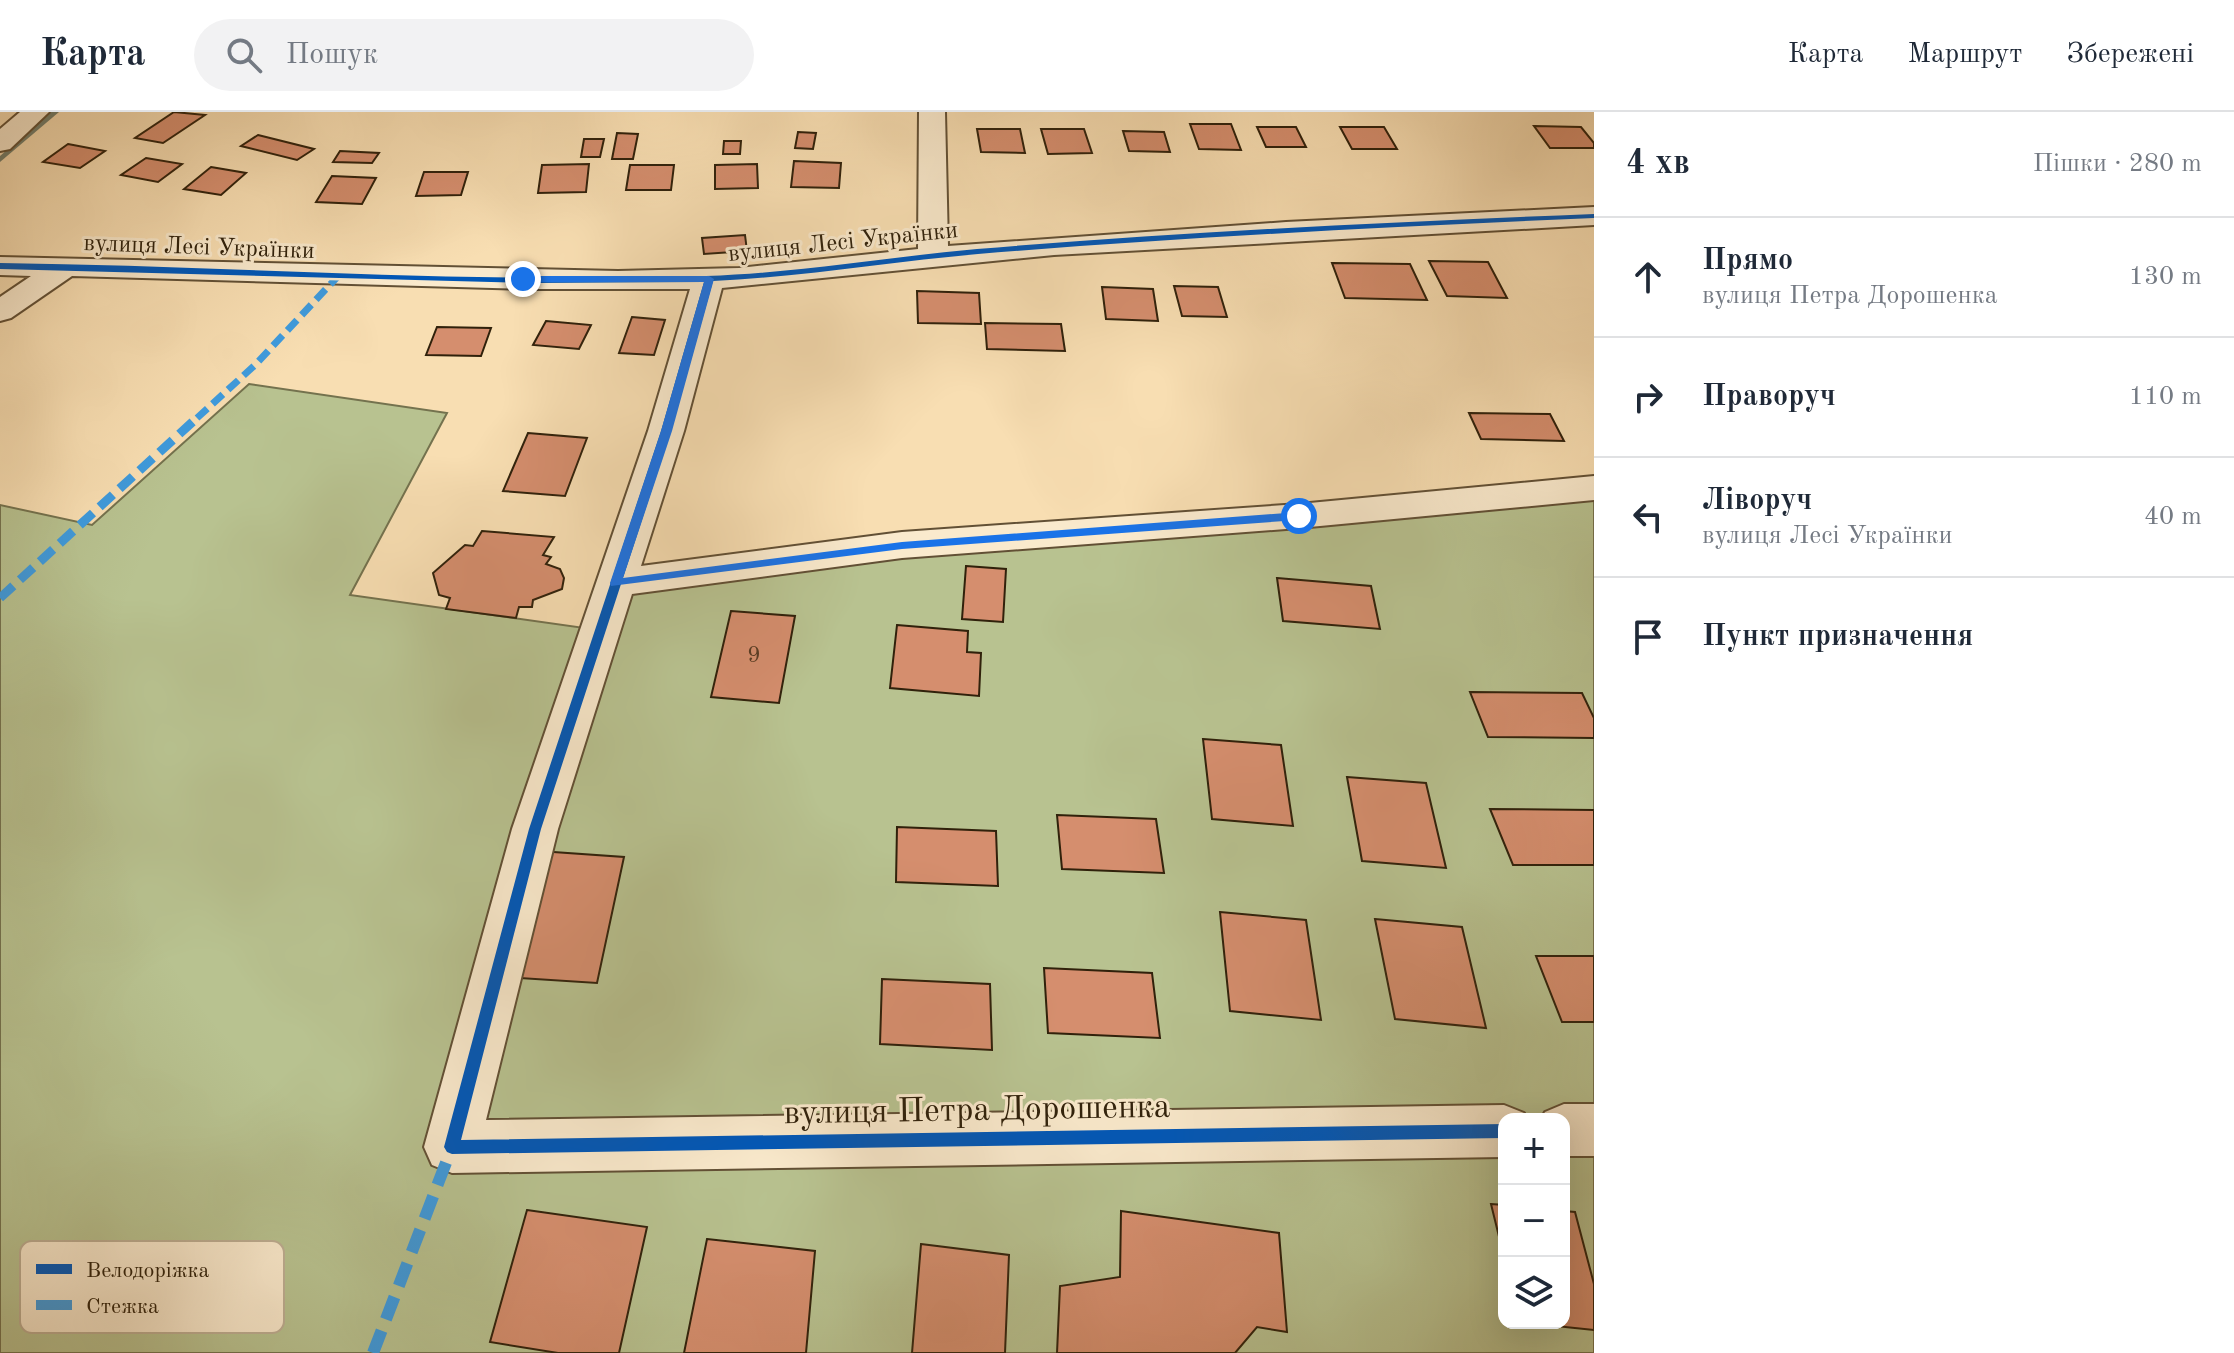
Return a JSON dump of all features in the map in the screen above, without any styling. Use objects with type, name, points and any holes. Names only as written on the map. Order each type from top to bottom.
[{"type":"street","points":[[0,143],[36,112]]},
{"type":"street","points":[[932,112],[933,256]]},
{"type":"street","name":"вулиця Лесі Українки","points":[[0,266],[523,279],[709,279],[933,256],[1376,225],[1594,216]]},
{"type":"street","points":[[0,311],[66,266]]},
{"type":"street","points":[[709,279],[666,431],[615,583],[902,545],[1299,516],[1594,488]]},
{"type":"street","name":"вулиця Петра Дорошенка","points":[[615,583],[535,829],[452,1147],[1498,1131]]},
{"type":"street","points":[[1570,1130],[1594,1130]]},
{"type":"green space","points":[[249,384],[447,413],[350,595],[591,629],[615,583],[1594,488],[1594,1353],[0,1353],[0,505],[92,525]]},
{"type":"building","points":[[174,112],[205,115],[163,143],[135,138]]},
{"type":"building","points":[[1190,124],[1231,124],[1241,150],[1199,149]]},
{"type":"building","points":[[1534,126],[1581,127],[1594,143],[1594,148],[1550,148]]},
{"type":"building","points":[[1257,127],[1296,127],[1306,147],[1266,147]]},
{"type":"building","points":[[1340,127],[1384,127],[1397,149],[1352,149]]},
{"type":"building","points":[[977,129],[1020,129],[1025,153],[981,152]]},
{"type":"building","points":[[1041,129],[1084,129],[1092,153],[1048,154]]},
{"type":"building","points":[[1123,131],[1164,132],[1170,152],[1129,151]]},
{"type":"building","points":[[798,132],[816,133],[813,149],[795,148]]},
{"type":"building","points":[[617,133],[638,134],[633,159],[612,159]]},
{"type":"building","points":[[258,135],[314,149],[297,160],[241,146]]},
{"type":"building","points":[[584,139],[604,139],[600,157],[581,157]]},
{"type":"building","points":[[724,141],[741,141],[740,154],[723,154]]},
{"type":"building","points":[[68,144],[105,151],[80,168],[43,162]]},
{"type":"building","points":[[340,151],[379,153],[372,163],[333,162]]},
{"type":"building","points":[[146,158],[182,164],[158,182],[121,175]]},
{"type":"building","points":[[794,161],[841,163],[839,188],[791,187]]},
{"type":"building","points":[[589,164],[586,192],[538,193],[542,165]]},
{"type":"building","points":[[757,164],[758,188],[715,189],[715,165]]},
{"type":"building","points":[[630,165],[674,165],[671,190],[626,190]]},
{"type":"building","points":[[211,167],[246,173],[221,195],[184,189]]},
{"type":"building","points":[[424,172],[468,172],[461,195],[416,196]]},
{"type":"building","points":[[332,176],[376,178],[362,204],[316,202]]},
{"type":"building","points":[[745,235],[747,251],[704,254],[702,238]]},
{"type":"building","points":[[1429,261],[1488,262],[1507,298],[1447,296]]},
{"type":"building","points":[[1332,263],[1410,264],[1427,300],[1345,298]]},
{"type":"building","points":[[1174,286],[1218,287],[1227,317],[1182,316]]},
{"type":"building","points":[[1102,287],[1153,289],[1158,321],[1106,319]]},
{"type":"building","points":[[917,291],[979,293],[981,324],[918,323]]},
{"type":"building","points":[[632,317],[665,320],[654,355],[619,353]]},
{"type":"building","points":[[546,321],[591,325],[579,349],[533,345]]},
{"type":"building","points":[[985,323],[1061,324],[1065,351],[987,349]]},
{"type":"building","points":[[437,327],[491,328],[481,356],[426,355]]},
{"type":"building","points":[[1469,413],[1550,414],[1564,441],[1481,439]]},
{"type":"building","points":[[528,433],[587,438],[565,496],[503,491]]},
{"type":"building","points":[[482,531],[554,537],[543,555],[551,557],[546,564],[560,569],[564,578],[562,589],[533,600],[532,607],[519,607],[516,618],[446,609],[450,598],[439,595],[433,573],[465,545],[473,546]]},
{"type":"building","points":[[966,566],[1006,569],[1003,622],[962,619]]},
{"type":"building","points":[[1277,578],[1371,586],[1380,629],[1283,621]]},
{"type":"building","points":[[731,611],[795,616],[779,703],[711,697]]},
{"type":"building","points":[[897,625],[968,631],[967,652],[981,653],[979,696],[890,688]]},
{"type":"building","points":[[1470,692],[1582,693],[1594,718],[1594,738],[1488,737]]},
{"type":"building","points":[[1203,739],[1281,745],[1293,826],[1212,819]]},
{"type":"building","points":[[1347,777],[1426,783],[1446,868],[1362,861]]},
{"type":"building","points":[[1490,809],[1594,810],[1594,865],[1513,865]]},
{"type":"building","points":[[1057,815],[1156,819],[1164,873],[1062,869]]},
{"type":"building","points":[[897,827],[996,831],[998,886],[896,882]]},
{"type":"building","points":[[539,851],[624,857],[597,983],[505,977]]},
{"type":"building","points":[[1220,912],[1306,920],[1321,1020],[1230,1011]]},
{"type":"building","points":[[1375,919],[1462,927],[1486,1028],[1395,1019]]},
{"type":"building","points":[[1536,956],[1594,956],[1594,1022],[1562,1022]]},
{"type":"building","points":[[1044,968],[1152,973],[1160,1038],[1048,1033]]},
{"type":"building","points":[[882,979],[990,984],[992,1050],[880,1044]]},
{"type":"building","points":[[1491,1204],[1498,1205],[1498,1233]]},
{"type":"building","points":[[527,1210],[647,1227],[619,1353],[558,1353],[490,1342]]},
{"type":"building","points":[[1121,1211],[1279,1233],[1287,1332],[1257,1327],[1235,1353],[1057,1353],[1060,1286],[1120,1277]]},
{"type":"building","points":[[1570,1212],[1575,1212],[1594,1284],[1594,1330],[1570,1327]]},
{"type":"building","points":[[707,1239],[815,1251],[806,1353],[684,1353]]},
{"type":"building","points":[[921,1244],[1009,1255],[1005,1353],[912,1353]]},
{"type":"waterway","points":[[0,160],[55,112]]},
{"type":"marked path","points":[[0,598],[255,365],[340,274]]},
{"type":"marked path","points":[[373,1353],[452,1147]]},
{"type":"cycle path","points":[[0,266],[530,280],[706,279],[1054,246],[1594,216]]},
{"type":"cycle path","points":[[709,279],[666,431],[535,829],[452,1147],[1498,1131]]},
{"type":"route","points":[[523,279],[709,279],[666,431],[615,583],[902,545],[1299,516]]}]
